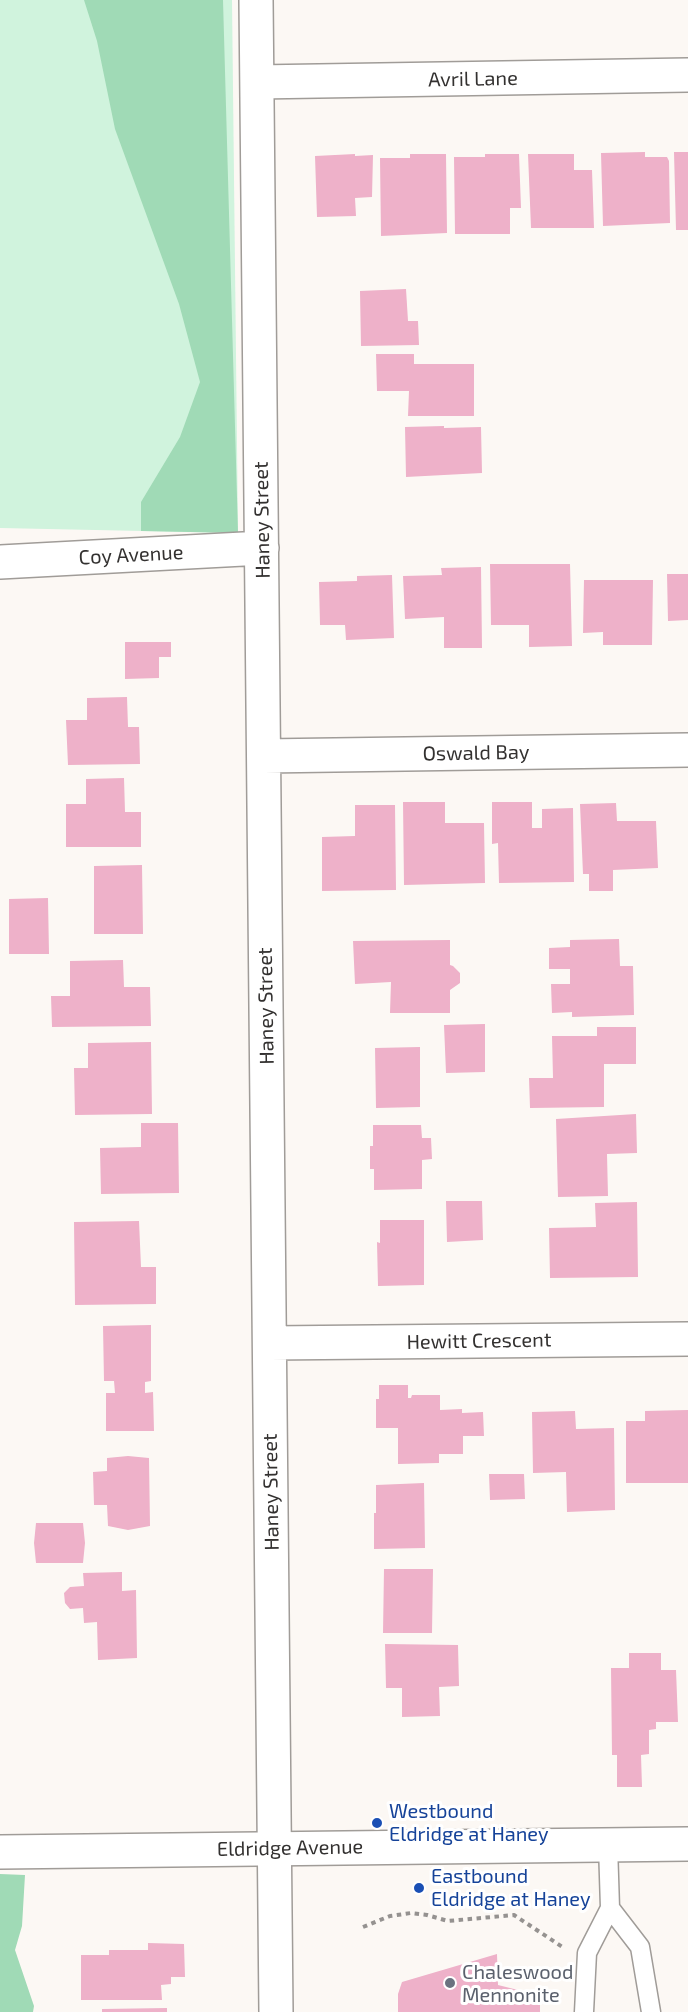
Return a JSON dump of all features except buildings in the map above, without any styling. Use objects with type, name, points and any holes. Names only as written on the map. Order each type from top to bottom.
[{"type":"street","name":"Haney Street","points":[[256,0],[276,2012]]},
{"type":"street","name":"Avril Lane","points":[[257,82],[688,75]]},
{"type":"street","name":"Coy Avenue","points":[[0,562],[262,548]]},
{"type":"street","name":"Oswald Bay","points":[[264,756],[688,750]]},
{"type":"street","name":"Hewitt Crescent","points":[[270,1343],[688,1339]]},
{"type":"street","name":"Eldridge Avenue","points":[[0,1852],[688,1844]]},
{"type":"lane","points":[[584,2012],[587,1953],[610,1908],[608,1845]]},
{"type":"lane","points":[[610,1908],[640,1947],[651,2012]]},
{"type":"path","points":[[363,1927],[390,1916],[411,1913],[427,1915],[448,1922],[514,1915],[586,1964]]},
{"type":"green space","points":[[0,0],[232,0],[238,533],[0,528]]},
{"type":"green space","points":[[84,0],[223,0],[238,533],[141,531],[141,502],[180,437],[200,382],[179,304],[115,129],[97,41]]},
{"type":"green space","points":[[0,1874],[25,1875],[22,1926],[15,1950],[34,2006],[33,2012],[0,2012]]},
{"type":"place","name":"Westbound Eldridge at Haney","points":[[377,1823]]},
{"type":"place","name":"Eastbound Eldridge at Haney","points":[[419,1888]]},
{"type":"place","name":"Chaleswood Mennonite","points":[[450,1983]]}]
